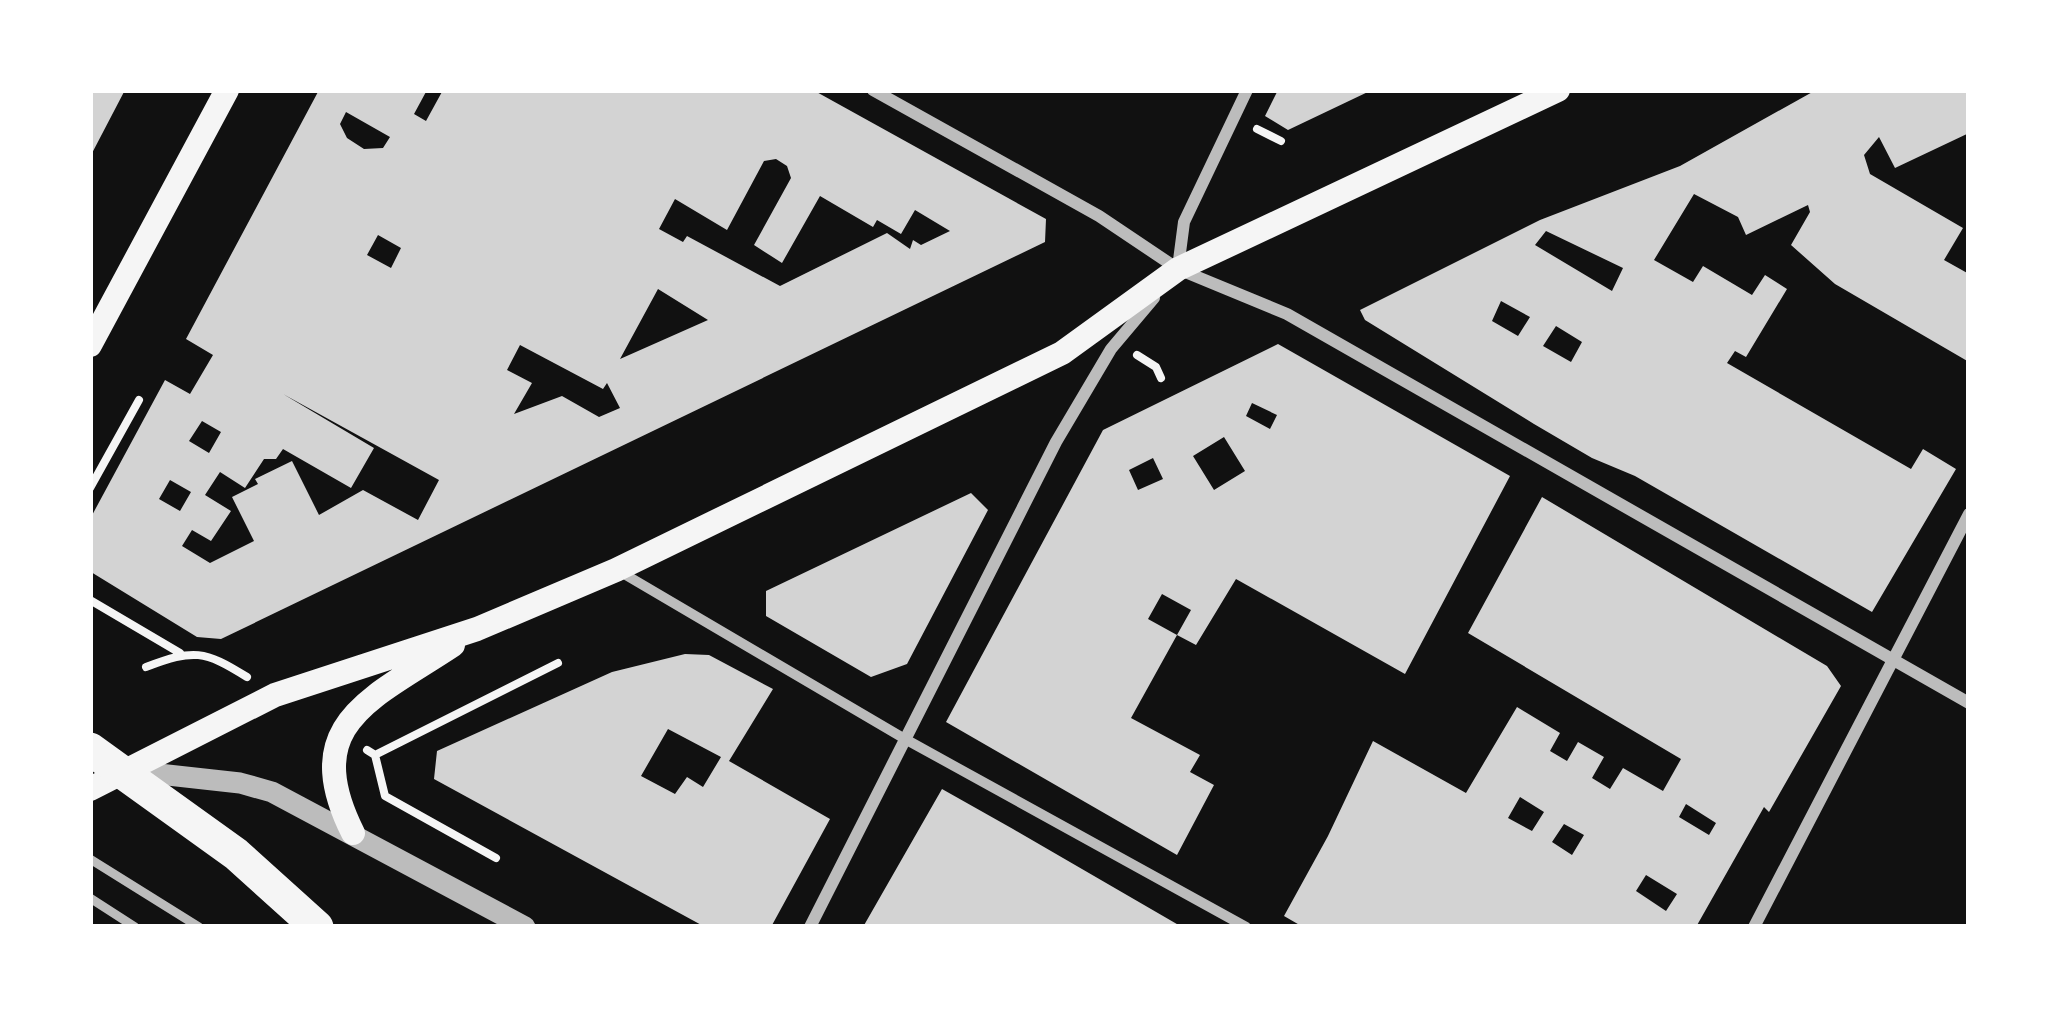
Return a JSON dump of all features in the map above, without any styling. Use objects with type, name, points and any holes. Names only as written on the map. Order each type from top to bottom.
[{"type":"highway","points":[[90,749],[236,854],[316,927]]},
{"type":"main road","points":[[90,345],[227,90]]},
{"type":"main road","points":[[90,789],[275,695],[477,629],[616,569],[1062,353],[1178,268],[1558,90]]},
{"type":"main road","points":[[353,833],[332,777],[340,734],[375,697],[477,629]]},
{"type":"street","points":[[873,90],[1099,216],[1178,268],[1288,314],[1969,703]]},
{"type":"street","points":[[810,927],[1055,442],[1112,349],[1178,268],[1184,222],[1247,90]]},
{"type":"street","points":[[1754,927],[1965,534],[1969,514]]},
{"type":"street","points":[[616,569],[905,739],[1246,927]]},
{"type":"street","points":[[123,770],[241,783],[272,792],[525,927]]},
{"type":"lane","points":[[90,859],[199,927]]},
{"type":"lane","points":[[90,898],[135,927]]},
{"type":"path","points":[[90,488],[139,400]]},
{"type":"path","points":[[90,600],[182,654],[146,667]]},
{"type":"path","points":[[375,755],[558,663]]},
{"type":"path","points":[[385,796],[496,858]]},
{"type":"path","points":[[431,844],[442,827]]},
{"type":"building","points":[[90,90],[125,90],[90,157]]},
{"type":"building","points":[[319,90],[427,90],[414,114],[426,121],[443,90],[813,90],[1046,219],[1045,242],[221,639],[197,637],[91,572],[90,519],[165,380],[190,394],[213,355],[186,339]],"holes":[[[346,112],[390,137],[383,148],[364,149],[347,138],[340,124]],[[776,159],[787,166],[791,178],[754,245],[782,263],[820,196],[873,227],[877,220],[901,234],[915,210],[950,231],[921,245],[913,240],[910,249],[887,233],[780,286],[687,236],[683,242],[659,229],[675,199],[727,230],[764,161]],[[378,235],[401,248],[391,268],[367,255]],[[658,289],[708,320],[620,359]],[[520,345],[603,389],[607,383],[620,408],[599,417],[562,396],[514,414],[532,383],[507,370]],[[283,394],[439,480],[418,520],[363,490],[319,515],[292,461],[255,479],[258,484],[232,497],[254,541],[210,563],[182,546],[192,530],[211,541],[231,511],[205,495],[220,472],[245,488],[264,459],[276,459],[283,449],[351,488],[374,448]],[[202,421],[221,432],[209,453],[189,441]],[[170,480],[191,492],[180,511],[159,499]]]},
{"type":"building","points":[[1278,90],[1372,90],[1288,130],[1265,116]]},
{"type":"building","points":[[1816,90],[1969,90],[1969,133],[1895,168],[1879,137],[1864,155],[1870,174],[1963,228],[1944,260],[1969,274],[1969,362],[1835,284],[1791,245],[1810,212],[1808,205],[1746,235],[1738,217],[1694,194],[1654,260],[1693,282],[1703,266],[1752,295],[1765,275],[1787,289],[1746,357],[1735,351],[1727,363],[1911,469],[1923,449],[1956,469],[1872,612],[1635,476],[1592,458],[1534,424],[1365,320],[1360,310],[1540,220],[1680,166]],"holes":[[[1546,231],[1623,268],[1612,291],[1535,245]],[[1501,301],[1530,317],[1518,336],[1492,321]],[[1556,326],[1582,342],[1571,362],[1543,346]]]},
{"type":"building","points":[[1278,344],[1510,476],[1405,674],[1236,579],[1196,645],[1177,635],[1131,718],[1200,755],[1190,772],[1214,785],[1177,855],[946,722],[1103,430]],"holes":[[[1252,403],[1277,415],[1270,429],[1246,416]],[[1224,437],[1245,471],[1214,490],[1193,456]],[[1153,458],[1163,479],[1138,490],[1129,470]],[[1162,594],[1191,610],[1177,635],[1148,619]]]},
{"type":"building","points":[[971,493],[988,510],[907,664],[871,677],[766,616],[766,591]]},
{"type":"building","points":[[1542,497],[1827,666],[1841,686],[1696,927],[1303,927],[1284,916],[1373,741],[1466,793],[1517,707],[1560,733],[1550,751],[1567,761],[1578,742],[1604,757],[1592,778],[1610,789],[1623,768],[1663,791],[1681,759],[1468,633]],"holes":[[[1520,797],[1544,812],[1532,831],[1508,818]],[[1686,804],[1716,823],[1709,835],[1679,817]],[[1564,824],[1584,835],[1572,855],[1552,842]],[[1646,875],[1677,894],[1666,911],[1636,891]]]},
{"type":"building","points":[[685,654],[709,655],[773,689],[729,761],[830,819],[771,927],[705,927],[434,779],[437,751],[612,672]],"holes":[[[668,729],[721,757],[703,787],[687,777],[675,794],[641,776]]]},
{"type":"building","points":[[942,789],[1013,829],[1182,927],[863,927]]}]
